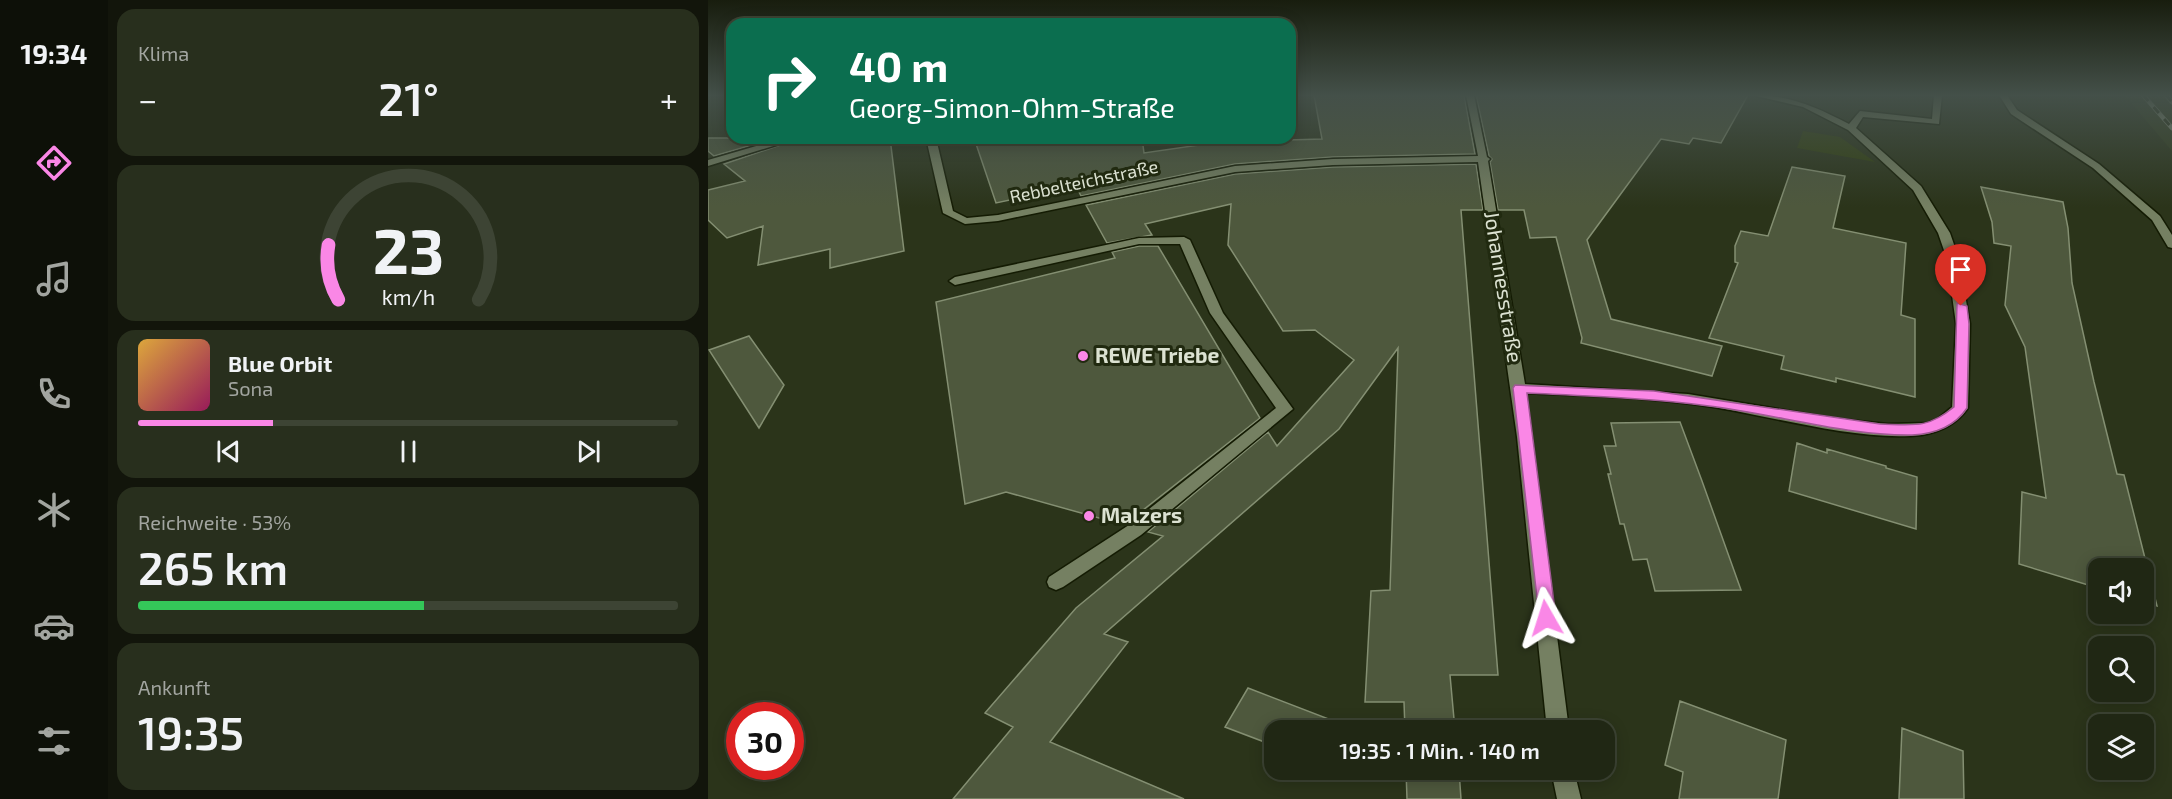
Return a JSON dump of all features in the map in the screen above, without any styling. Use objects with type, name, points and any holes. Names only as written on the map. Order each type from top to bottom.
[{"type":"street","name":"Johannesstraße","points":[[1479,132],[1485,159],[1489,200],[1520,388],[1557,720]]},
{"type":"street","points":[[1520,388],[1636,393],[1710,401],[1880,429],[1914,430],[1942,424],[1953,417],[1960,408],[1963,324],[1953,259],[1944,233],[1917,188],[1856,132]]},
{"type":"street","points":[[2045,132],[2096,166],[2156,218],[2172,245]]},
{"type":"street","points":[[708,163],[773,144]]},
{"type":"street","name":"Rebbelteichstraße","points":[[932,144],[948,213],[964,221],[998,218],[1235,169],[1333,162],[1485,159]]},
{"type":"street","points":[[956,281],[1139,242],[1184,240],[1217,313],[1285,409],[1134,531],[1056,582]]},
{"type":"street","points":[[1565,780],[1569,799]]},
{"type":"shaded area","points":[[1803,132],[1840,137],[1875,162],[1797,148]]},
{"type":"shaded area","points":[[2156,132],[2172,132],[2172,151]]},
{"type":"building","points":[[1321,132],[1471,132],[1475,154],[1333,157],[1235,164],[1081,196],[1076,186],[996,203],[976,144],[1143,144],[1144,153],[1206,144],[1296,144],[1296,140],[1322,139]]},
{"type":"building","points":[[1484,132],[1727,132],[1721,143],[1693,138],[1689,144],[1661,139],[1587,240],[1611,319],[1722,346],[1712,376],[1581,343],[1582,338],[1556,237],[1530,238],[1524,210],[1498,210],[1490,162],[1492,159],[1489,156]]},
{"type":"building","points":[[708,138],[726,138],[726,144],[755,144],[714,156],[708,151]]},
{"type":"building","points":[[783,144],[891,144],[904,251],[830,268],[830,249],[758,265],[763,226],[727,238],[708,220],[708,190],[745,181],[724,164]]},
{"type":"building","points":[[1476,164],[1483,210],[1461,210],[1498,675],[1450,675],[1454,720],[1405,720],[1404,702],[1365,702],[1371,591],[1390,590],[1398,348],[1339,429],[1104,634],[1128,642],[1050,742],[1184,799],[953,799],[1013,727],[985,713],[1076,608],[1163,536],[1148,532],[1268,432],[1277,446],[1354,360],[1315,330],[1283,331],[1228,245],[1231,204],[1145,224],[1152,235],[1107,243],[1086,205],[1235,174],[1333,167]]},
{"type":"building","points":[[1792,167],[1845,176],[1833,228],[1906,243],[1901,315],[1915,319],[1915,397],[1836,378],[1836,382],[1781,369],[1784,356],[1709,338],[1738,263],[1735,262],[1735,246],[1741,231],[1768,236]]},
{"type":"building","points":[[1981,187],[2063,202],[2068,228],[2072,283],[2094,382],[2117,474],[2124,475],[2145,558],[2088,558],[2088,585],[2019,564],[2022,492],[2046,498],[2025,347],[2005,305],[2011,246],[1994,243],[1992,222]]},
{"type":"building","name":"REWE Triebe","points":[[1139,246],[1158,246],[1260,418],[1124,525],[1006,492],[965,504],[936,302],[1115,258],[1112,252]]},
{"type":"building","points":[[749,336],[784,385],[759,428],[709,350]]},
{"type":"building","points":[[1680,422],[1741,590],[1655,591],[1647,559],[1633,560],[1624,524],[1620,524],[1608,474],[1611,474],[1604,446],[1616,446],[1611,423]]},
{"type":"building","points":[[1797,443],[1827,453],[1827,449],[1917,477],[1916,529],[1789,491]]},
{"type":"building","points":[[1248,688],[1331,720],[1264,720],[1264,742],[1225,727]]},
{"type":"building","points":[[1680,701],[1786,740],[1778,799],[1679,799],[1683,772],[1665,765]]},
{"type":"building","points":[[1902,728],[1963,751],[1964,799],[1899,799]]},
{"type":"building","points":[[1406,780],[1460,780],[1461,799],[1407,799]]},
{"type":"place","name":"REWE Triebe","points":[[1083,356]]},
{"type":"place","name":"Malzers","points":[[1089,516]]},
{"type":"route","points":[[1546,618],[1520,388],[1636,393],[1710,401],[1880,429],[1914,430],[1942,424],[1953,417],[1960,408],[1963,324],[1961,306]]}]
